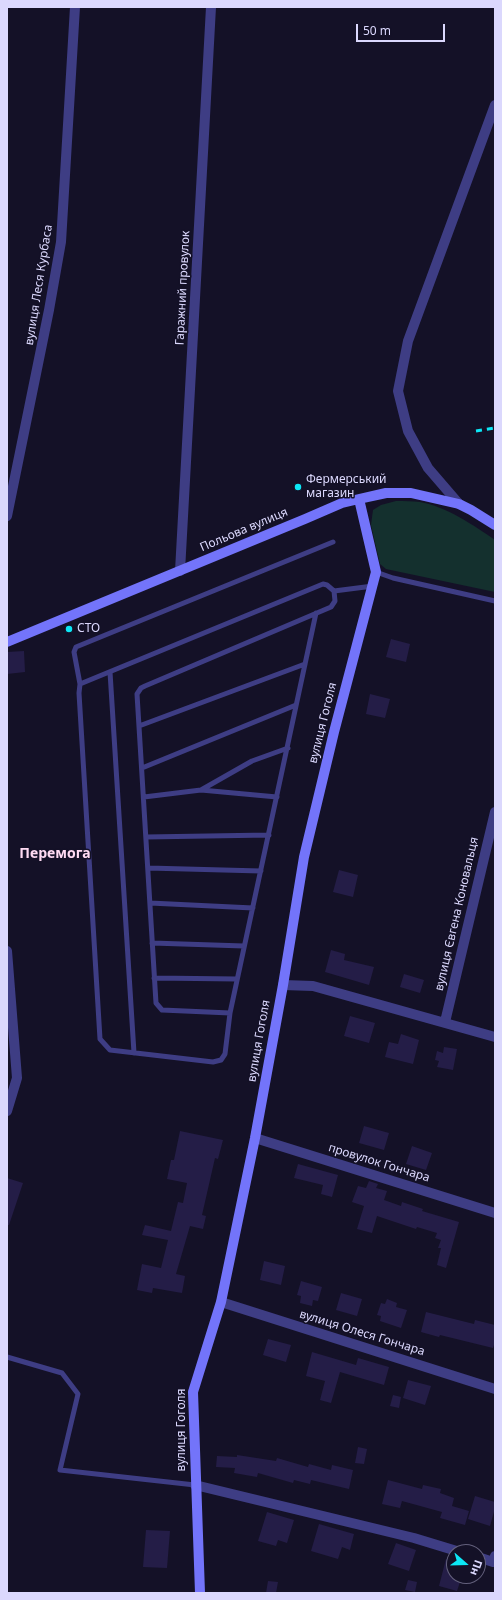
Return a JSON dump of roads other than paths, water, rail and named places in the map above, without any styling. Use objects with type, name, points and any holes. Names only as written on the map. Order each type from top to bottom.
[{"type":"street","name":"вулиця Леся Курбаса","points":[[7,516],[49,310],[61,242],[75,7]]},
{"type":"street","name":"Гаражний провулок","points":[[180,571],[211,7]]},
{"type":"street","points":[[459,504],[428,468],[408,431],[398,392],[408,341],[495,105]]},
{"type":"street","name":"Польова вулиця","points":[[7,642],[342,503],[386,493],[411,493],[459,504],[495,525]]},
{"type":"street","name":"вулиця Гоголя","points":[[200,1593],[195,1485],[193,1392],[221,1302],[255,1138],[283,985],[304,857],[334,732],[376,572],[359,499]]},
{"type":"street","name":"вулиця Євгена Коновальця","points":[[445,1022],[495,812]]},
{"type":"street","points":[[7,951],[17,1078],[7,1111]]},
{"type":"street","points":[[283,985],[313,986],[495,1037]]},
{"type":"street","name":"провулок Гончара","points":[[255,1138],[495,1213]]},
{"type":"street","name":"вулиця Олеся Гончара","points":[[221,1302],[495,1389]]},
{"type":"street","points":[[195,1485],[414,1538],[446,1548]]},
{"type":"street","points":[[486,1560],[493,1562],[495,1556]]},
{"type":"lane","points":[[316,613],[237,979],[230,1013],[225,1054],[221,1060],[213,1062],[110,1050],[100,1039],[79,693],[80,684],[74,652],[76,647],[333,542]]},
{"type":"lane","points":[[376,572],[393,578],[495,601]]},
{"type":"lane","points":[[80,684],[323,584],[327,585],[334,591],[335,601],[331,607],[141,688],[137,694],[156,1002],[162,1010],[230,1013]]},
{"type":"lane","points":[[334,591],[373,586]]},
{"type":"lane","points":[[139,726],[305,664]]},
{"type":"lane","points":[[110,672],[134,1053]]},
{"type":"lane","points":[[142,768],[296,706]]},
{"type":"lane","points":[[201,790],[252,761],[288,748]]},
{"type":"lane","points":[[144,797],[201,790],[277,797]]},
{"type":"lane","points":[[146,837],[269,835]]},
{"type":"lane","points":[[148,868],[261,871]]},
{"type":"lane","points":[[150,904],[253,908]]},
{"type":"lane","points":[[152,943],[244,946]]},
{"type":"lane","points":[[154,978],[237,979]]},
{"type":"lane","points":[[7,1357],[62,1373],[78,1394],[60,1470],[195,1485]]},
{"type":"railway","points":[[476,431],[495,428]]},
{"type":"place","name":"Фермерський магазин","points":[[298,487]]},
{"type":"place","name":"СТО","points":[[69,629]]},
{"type":"district","name":"Перемога","points":[[55,854]]}]
